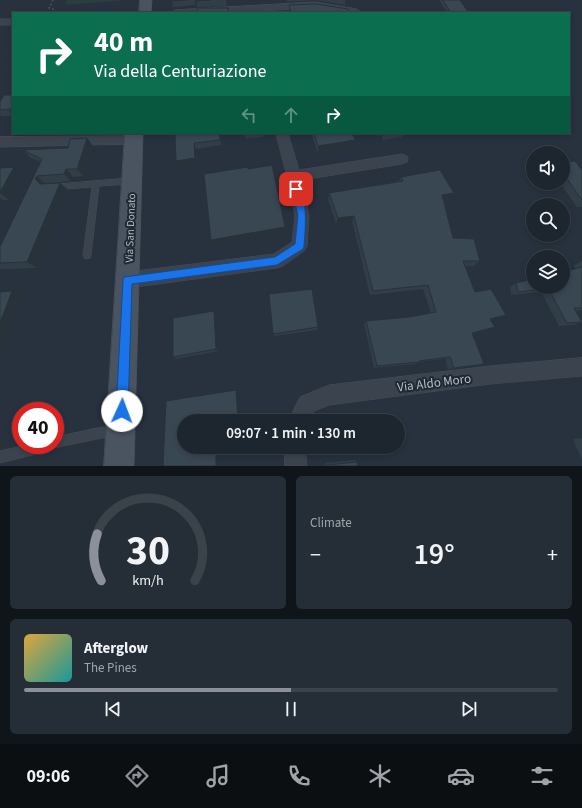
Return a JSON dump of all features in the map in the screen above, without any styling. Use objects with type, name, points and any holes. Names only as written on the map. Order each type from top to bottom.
[{"type":"street","points":[[145,12],[146,0]]},
{"type":"street","points":[[210,12],[245,11],[315,2],[357,12]]},
{"type":"street","points":[[0,22],[12,22]]},
{"type":"street","points":[[128,280],[277,261],[299,246],[302,216],[294,176],[282,134]]},
{"type":"street","points":[[0,142],[134,136]]},
{"type":"street","name":"Via San Donato","points":[[119,466],[134,136]]},
{"type":"street","points":[[294,176],[402,159]]},
{"type":"street","name":"Via Aldo Moro","points":[[302,414],[307,404],[329,395],[490,375],[582,367]]},
{"type":"street","points":[[295,454],[296,466]]},
{"type":"lane","points":[[48,187],[132,181]]},
{"type":"lane","points":[[87,255],[96,184]]},
{"type":"lane","points":[[64,442],[97,433],[121,430]]},
{"type":"lane","points":[[0,458],[15,454]]},
{"type":"path","points":[[53,0],[49,8],[56,10]]},
{"type":"green space","points":[[67,0],[128,0],[65,5]]},
{"type":"building","points":[[443,0],[460,0],[468,12],[450,12]]},
{"type":"building","points":[[316,4],[348,9],[349,12],[291,12],[289,5]]},
{"type":"building","points":[[197,8],[228,8],[229,12],[198,12]]},
{"type":"building","points":[[4,95],[12,95],[12,109],[0,110],[0,102]]},
{"type":"building","points":[[175,134],[219,134],[220,140],[194,143],[195,158],[176,161]]},
{"type":"building","points":[[314,134],[352,134],[355,140],[318,146]]},
{"type":"building","points":[[87,138],[77,169],[66,169],[64,174],[37,176],[35,179],[40,184],[60,183],[27,262],[0,263],[0,247],[42,159],[23,150],[68,148],[70,139]]},
{"type":"building","points":[[570,161],[575,161],[582,170],[582,200],[570,183]]},
{"type":"building","points":[[272,165],[285,227],[211,240],[204,174]]},
{"type":"building","points":[[14,167],[0,192],[0,168]]},
{"type":"building","points":[[440,170],[454,193],[442,195],[453,238],[474,239],[480,261],[463,261],[475,292],[491,289],[506,315],[490,319],[495,327],[472,333],[484,364],[454,368],[450,357],[377,366],[366,321],[410,317],[436,312],[428,285],[373,291],[354,216],[338,218],[329,193],[403,181],[401,177]]},
{"type":"building","points":[[582,267],[582,308],[574,308],[582,322],[567,323],[551,294],[570,294],[570,270]]},
{"type":"building","points":[[526,281],[526,291],[518,292],[516,283]]},
{"type":"building","points":[[312,289],[318,327],[273,334],[269,294]]},
{"type":"building","points":[[12,291],[0,323],[0,292]]},
{"type":"building","points":[[214,311],[216,349],[173,357],[173,318]]},
{"type":"building","points":[[236,390],[238,414],[177,414],[177,454],[216,454],[216,466],[163,466],[166,401]]},
{"type":"building","points":[[357,462],[358,466],[327,466],[327,465]]},
{"type":"route","points":[[122,411],[128,280],[277,261],[299,246],[302,216],[296,189]]}]
